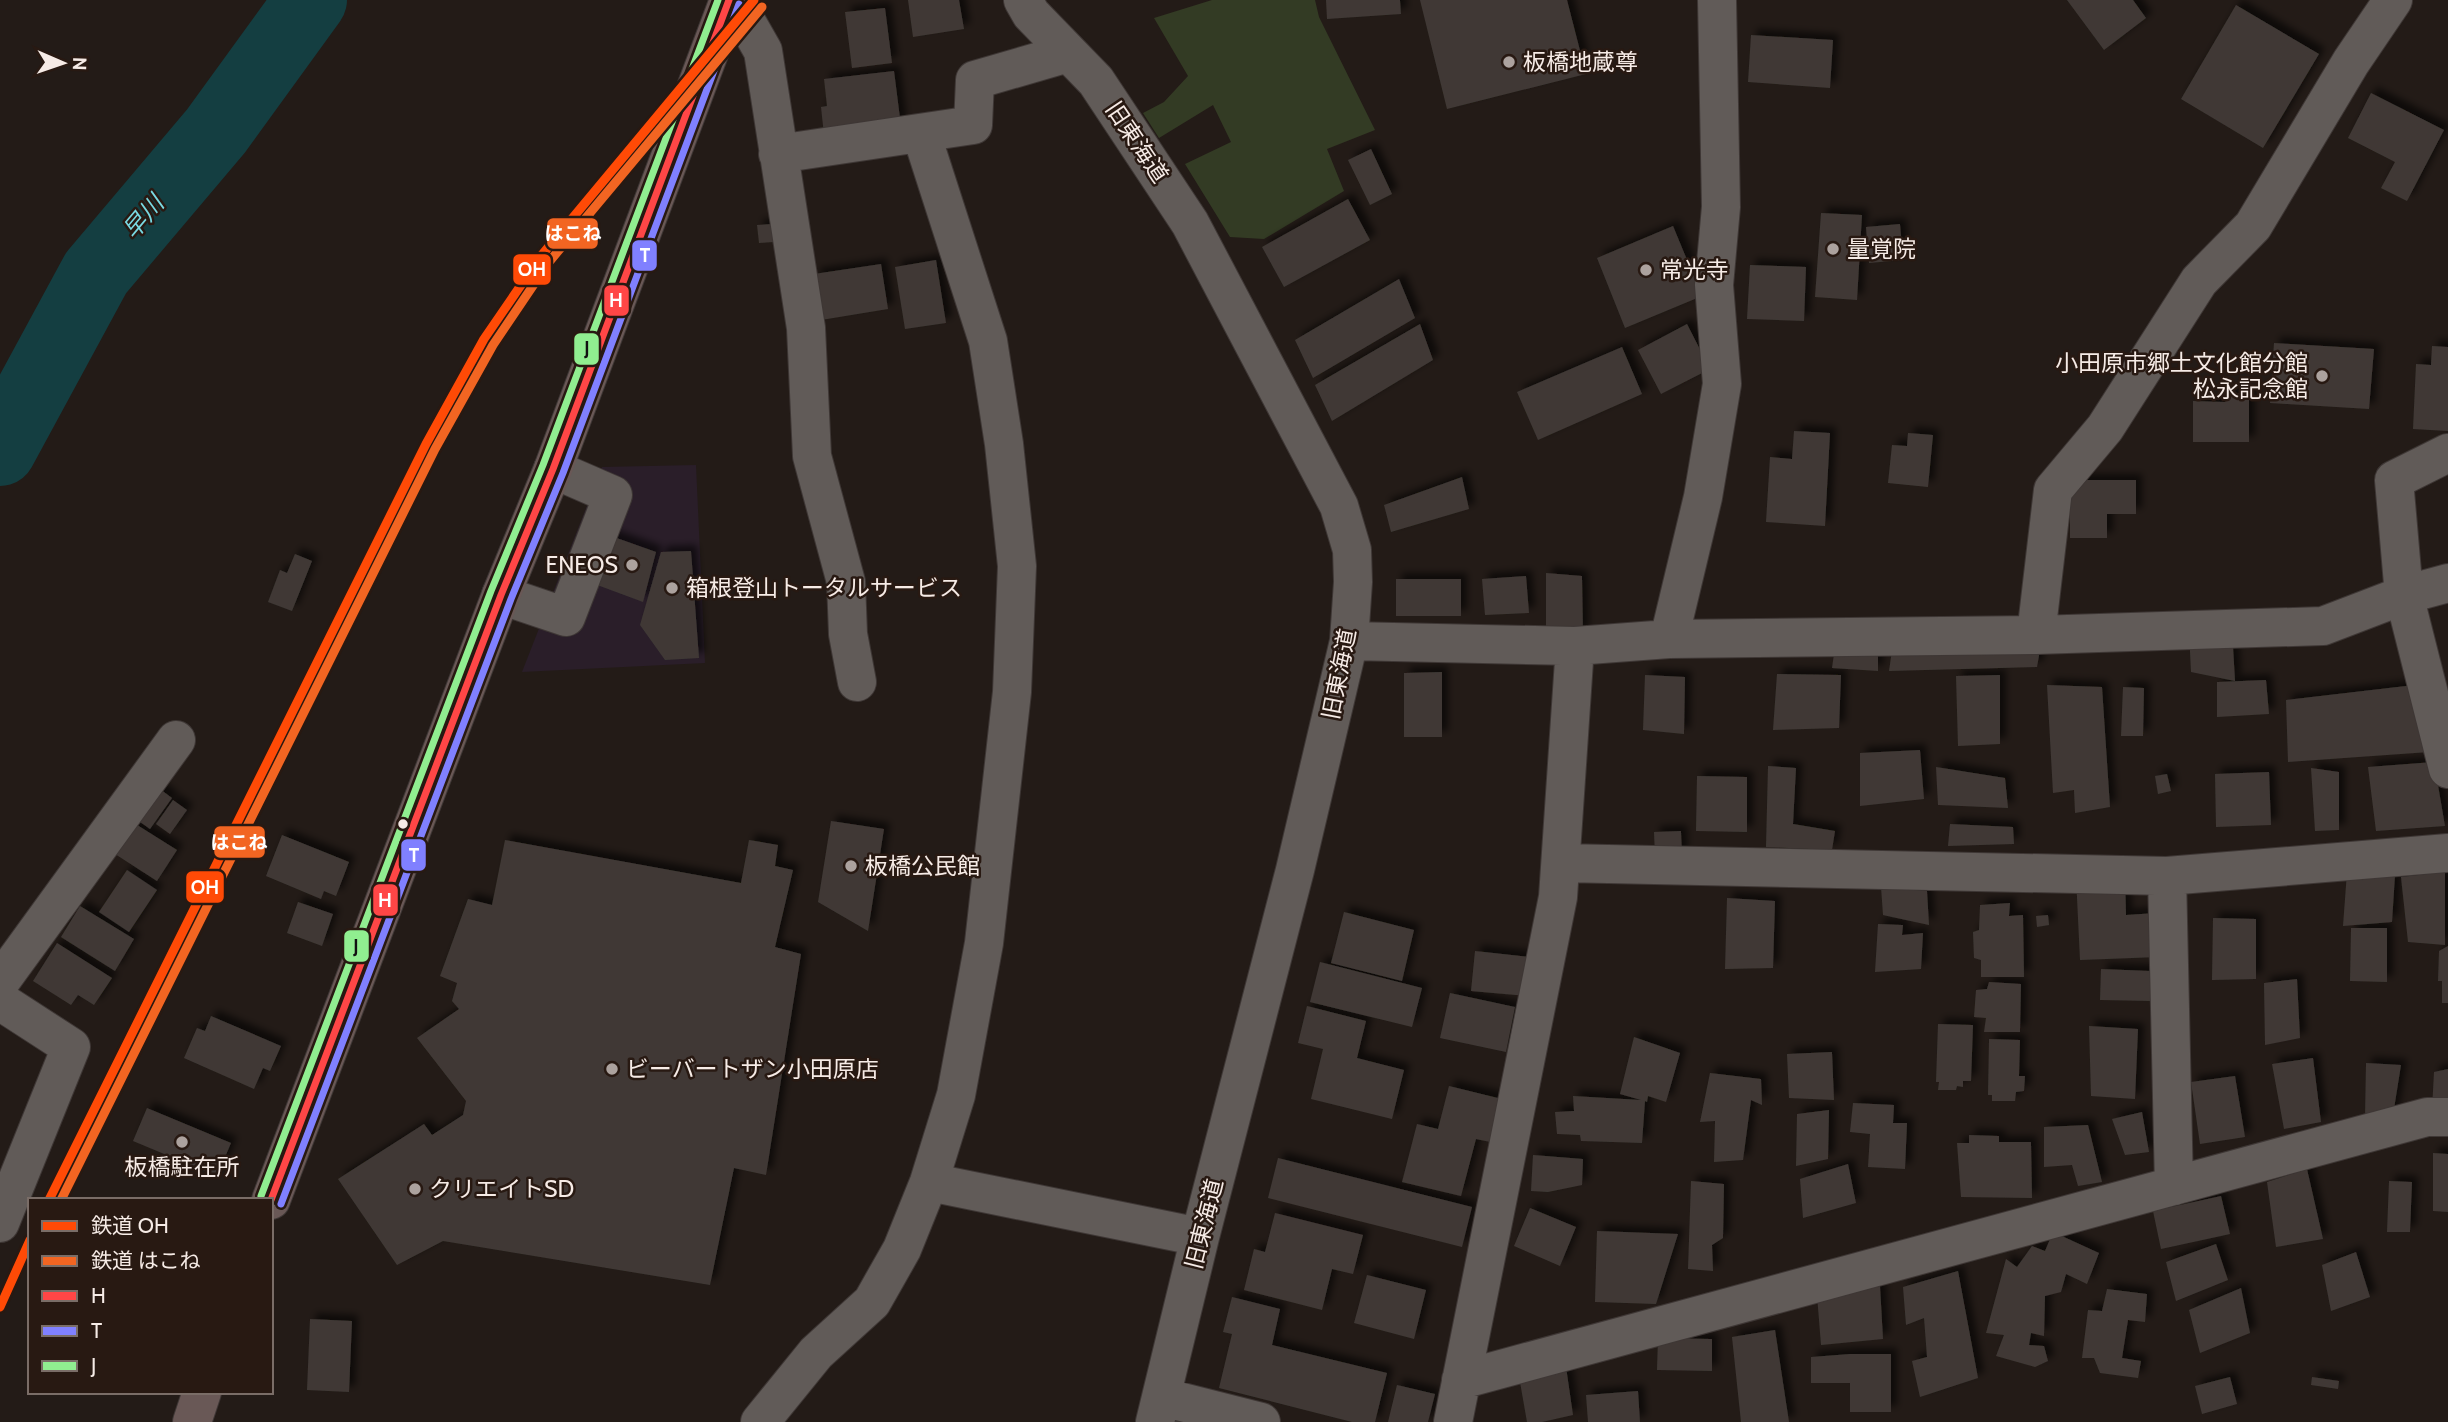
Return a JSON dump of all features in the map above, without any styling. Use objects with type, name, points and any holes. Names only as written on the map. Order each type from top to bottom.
[{"type":"highway","points":[[272,1198],[501,595],[554,469],[731,0]]},
{"type":"highway","points":[[192,1422],[201,1394]]},
{"type":"street","points":[[731,0],[763,51],[806,328],[812,456],[846,582],[848,634],[857,681]]},
{"type":"street","name":"旧東海道","points":[[1023,0],[1031,14],[1096,81],[1190,223],[1339,506],[1352,550],[1349,641],[1295,870],[1158,1410]]},
{"type":"street","points":[[1670,639],[1703,497],[1722,384],[1714,285],[1721,207],[1717,0]]},
{"type":"street","points":[[2036,635],[2053,490],[2105,428],[2199,281],[2253,226],[2351,62],[2393,0]]},
{"type":"street","points":[[778,154],[974,124],[975,80],[1068,53]]},
{"type":"street","points":[[760,1422],[816,1353],[872,1302],[902,1249],[929,1182],[956,1095],[984,943],[1012,692],[1017,566],[1004,444],[988,341],[921,133]]},
{"type":"street","points":[[2448,453],[2394,480],[2404,595],[2448,769]]},
{"type":"street","points":[[501,595],[566,617],[612,495],[554,469]]},
{"type":"street","points":[[1349,641],[1575,646],[1670,639],[2036,635],[2323,625],[2404,595],[2448,583]]},
{"type":"street","points":[[1453,1422],[1559,897],[1575,646]]},
{"type":"street","points":[[0,982],[176,740]]},
{"type":"street","points":[[1562,863],[2166,876],[2448,853]]},
{"type":"street","points":[[2166,876],[2174,1186]]},
{"type":"street","points":[[0,1001],[71,1047],[0,1223]]},
{"type":"street","points":[[1461,1380],[2427,1118],[2448,1117]]},
{"type":"street","points":[[929,1182],[1200,1237]]},
{"type":"street","points":[[1158,1410],[1261,1422]]},
{"type":"shaded area","name":"ENEOS","points":[[696,465],[705,663],[522,672],[602,467]]},
{"type":"green space","points":[[1212,0],[1315,0],[1319,17],[1375,130],[1327,149],[1344,191],[1264,239],[1230,237],[1185,164],[1231,142],[1213,105],[1159,138],[1143,113],[1164,102],[1188,76],[1154,18]]},
{"type":"building","points":[[908,0],[959,0],[964,29],[913,37]]},
{"type":"building","points":[[1326,0],[1400,0],[1401,14],[1327,19]]},
{"type":"building","name":"板橋地蔵尊","points":[[1420,0],[1567,0],[1586,74],[1447,109]]},
{"type":"building","points":[[2067,0],[2133,0],[2146,18],[2104,50]]},
{"type":"building","points":[[2236,5],[2319,54],[2263,148],[2181,99]]},
{"type":"building","points":[[885,8],[892,63],[852,68],[845,12]]},
{"type":"building","points":[[1751,35],[1833,40],[1830,88],[1748,82]]},
{"type":"building","points":[[894,71],[901,126],[824,135],[821,107],[827,106],[824,79]]},
{"type":"building","points":[[2371,93],[2444,130],[2407,201],[2381,188],[2395,162],[2348,138]]},
{"type":"building","points":[[1371,149],[1392,194],[1370,205],[1348,160]]},
{"type":"building","points":[[1348,199],[1370,240],[1284,287],[1262,247]]},
{"type":"building","points":[[1821,213],[1862,215],[1857,300],[1815,297]]},
{"type":"building","points":[[772,224],[774,242],[759,243],[757,225]]},
{"type":"building","points":[[1900,224],[1903,260],[1869,263],[1866,227]]},
{"type":"building","points":[[1673,226],[1702,296],[1625,328],[1597,258]]},
{"type":"building","points":[[936,260],[946,323],[905,329],[895,267]]},
{"type":"building","points":[[881,264],[888,309],[821,320],[814,274]]},
{"type":"building","points":[[1750,265],[1806,267],[1804,321],[1747,319]]},
{"type":"building","points":[[1399,279],[1415,318],[1313,378],[1295,340]]},
{"type":"building","points":[[1420,324],[1433,360],[1332,421],[1315,385]]},
{"type":"building","points":[[1687,324],[1710,369],[1661,394],[1638,350]]},
{"type":"building","name":"小田原市郷土文化館分館 松永記念館","points":[[2274,343],[2374,349],[2369,409],[2270,403]]},
{"type":"building","points":[[2432,346],[2448,347],[2448,431],[2413,429],[2416,364],[2431,365]]},
{"type":"building","points":[[1622,347],[1642,394],[1538,440],[1517,392]]},
{"type":"building","points":[[2232,393],[2249,393],[2249,442],[2193,442],[2193,401],[2225,402]]},
{"type":"building","points":[[1794,431],[1830,433],[1825,526],[1766,522],[1770,457],[1792,459]]},
{"type":"building","points":[[1908,433],[1933,435],[1928,487],[1888,483],[1892,445],[1907,446]]},
{"type":"building","points":[[1462,477],[1469,509],[1391,532],[1384,505]]},
{"type":"building","points":[[2070,480],[2136,480],[2136,514],[2107,514],[2107,538],[2070,538]]},
{"type":"building","points":[[583,526],[656,552],[643,602],[565,573]]},
{"type":"building","name":"箱根登山トータルサービス","points":[[691,551],[699,658],[665,660],[640,625],[661,552]]},
{"type":"building","points":[[295,554],[312,561],[292,611],[268,602],[280,570],[287,573]]},
{"type":"building","points":[[1546,573],[1582,576],[1583,635],[1546,627]]},
{"type":"building","points":[[1526,576],[1529,613],[1485,615],[1482,579]]},
{"type":"building","points":[[1396,579],[1461,579],[1461,616],[1396,616]]},
{"type":"building","points":[[2232,629],[2235,681],[2191,672],[2189,631]]},
{"type":"building","points":[[1894,637],[2041,644],[2037,667],[1889,671]]},
{"type":"building","points":[[1878,642],[1878,671],[1832,668],[1835,647]]},
{"type":"building","points":[[1442,672],[1442,737],[1404,737],[1404,673]]},
{"type":"building","points":[[1777,674],[1841,675],[1839,728],[1773,730]]},
{"type":"building","points":[[1645,675],[1685,677],[1684,734],[1643,730]]},
{"type":"building","points":[[2000,675],[2000,744],[1958,746],[1956,676]]},
{"type":"building","points":[[2266,680],[2269,714],[2217,717],[2217,682]]},
{"type":"building","points":[[2423,684],[2429,752],[2288,762],[2286,700]]},
{"type":"building","points":[[2047,685],[2102,687],[2110,807],[2075,813],[2074,790],[2053,793]]},
{"type":"building","points":[[2123,687],[2144,688],[2143,736],[2121,736]]},
{"type":"building","points":[[1920,750],[1924,799],[1860,806],[1860,753]]},
{"type":"building","points":[[2434,762],[2445,826],[2376,831],[2368,767]]},
{"type":"building","points":[[1768,766],[1796,768],[1793,824],[1835,831],[1832,850],[1766,847]]},
{"type":"building","points":[[1936,767],[2005,778],[2008,808],[1938,805]]},
{"type":"building","points":[[2311,768],[2339,772],[2339,830],[2315,831]]},
{"type":"building","points":[[2269,772],[2271,825],[2216,827],[2215,774]]},
{"type":"building","points":[[2167,774],[2171,791],[2158,794],[2155,776]]},
{"type":"building","points":[[1697,776],[1747,777],[1747,832],[1696,831]]},
{"type":"building","points":[[156,786],[172,798],[150,829],[133,817]]},
{"type":"building","points":[[173,800],[187,810],[170,834],[156,824]]},
{"type":"building","name":"板橋公民館","points":[[831,821],[884,829],[868,931],[818,902]]},
{"type":"building","points":[[134,823],[177,850],[157,881],[115,854]]},
{"type":"building","points":[[1950,824],[2013,827],[2014,844],[1948,846]]},
{"type":"building","points":[[1681,831],[1682,856],[1655,857],[1654,832]]},
{"type":"building","points":[[282,835],[349,862],[336,896],[324,891],[321,899],[266,876]]},
{"type":"building","name":"ビーバートザン小田原店","points":[[505,840],[741,883],[749,840],[778,845],[775,866],[793,870],[775,947],[801,954],[766,1175],[734,1168],[710,1285],[443,1241],[397,1265],[338,1179],[424,1124],[432,1135],[463,1115],[466,1101],[417,1038],[459,1009],[452,1001],[457,983],[440,976],[468,899],[492,905]]},
{"type":"building","points":[[127,870],[157,890],[129,932],[99,912]]},
{"type":"building","points":[[2347,872],[2395,875],[2392,922],[2343,926]]},
{"type":"building","points":[[2445,872],[2445,945],[2408,942],[2401,877]]},
{"type":"building","points":[[2125,875],[2126,915],[2156,913],[2158,957],[2080,960],[2076,877]]},
{"type":"building","points":[[1881,887],[1927,891],[1929,925],[1883,915]]},
{"type":"building","points":[[1727,898],[1775,901],[1773,968],[1725,969]]},
{"type":"building","points":[[298,902],[333,914],[322,946],[287,933]]},
{"type":"building","points":[[2010,903],[2009,916],[2023,915],[2024,977],[1981,977],[1981,960],[1974,958],[1973,932],[1979,930],[1980,905]]},
{"type":"building","points":[[80,906],[134,939],[115,971],[61,937]]},
{"type":"building","points":[[1344,912],[1414,930],[1402,981],[1331,963]]},
{"type":"building","points":[[2048,915],[2049,925],[2037,927],[2036,916]]},
{"type":"building","points":[[2213,918],[2256,919],[2256,979],[2212,980]]},
{"type":"building","points":[[1878,924],[1903,925],[1902,935],[1923,933],[1921,969],[1875,972]]},
{"type":"building","points":[[2351,928],[2387,928],[2387,982],[2350,981]]},
{"type":"building","points":[[57,943],[112,978],[94,1005],[78,995],[71,1005],[33,981]]},
{"type":"building","points":[[2448,946],[2448,1003],[2442,1003],[2442,981],[2438,981],[2439,951]]},
{"type":"building","points":[[1475,951],[1530,957],[1527,996],[1471,991]]},
{"type":"building","points":[[1320,962],[1422,988],[1412,1027],[1310,1002]]},
{"type":"building","points":[[2101,969],[2151,971],[2151,1001],[2100,1000]]},
{"type":"building","points":[[2297,979],[2300,1038],[2265,1045],[2264,983]]},
{"type":"building","points":[[1989,982],[2021,984],[2020,1032],[1984,1032],[1986,1018],[1974,1017],[1976,990],[1987,989]]},
{"type":"building","points":[[1450,993],[1515,1007],[1506,1052],[1440,1038]]},
{"type":"building","points":[[1307,1006],[1366,1021],[1357,1058],[1404,1070],[1392,1119],[1311,1099],[1323,1049],[1298,1043]]},
{"type":"building","points":[[211,1016],[281,1046],[270,1071],[263,1068],[254,1089],[184,1058],[197,1028],[205,1031]]},
{"type":"building","points":[[1938,1024],[1973,1025],[1971,1081],[1963,1081],[1963,1087],[1957,1086],[1956,1090],[1938,1090]]},
{"type":"building","points":[[2089,1026],[2138,1029],[2135,1099],[2091,1096]]},
{"type":"building","points":[[1634,1037],[1680,1053],[1666,1102],[1648,1096],[1647,1102],[1645,1101],[1642,1143],[1581,1141],[1580,1135],[1557,1134],[1555,1112],[1574,1111],[1573,1096],[1641,1100],[1620,1094]]},
{"type":"building","points":[[1989,1039],[2020,1040],[2019,1076],[2025,1076],[2024,1091],[2016,1092],[2015,1101],[1992,1101],[1992,1095],[1988,1095]]},
{"type":"building","points":[[1832,1052],[1834,1100],[1789,1098],[1787,1054]]},
{"type":"building","points":[[2313,1058],[2321,1122],[2284,1129],[2272,1064]]},
{"type":"building","points":[[2366,1063],[2401,1065],[2393,1115],[2365,1118]]},
{"type":"building","points":[[2448,1069],[2448,1108],[2432,1110],[2434,1072]]},
{"type":"building","points":[[1710,1073],[1761,1079],[1762,1105],[1751,1100],[1743,1160],[1714,1162],[1715,1121],[1700,1122]]},
{"type":"building","points":[[2235,1076],[2245,1137],[2200,1144],[2191,1082]]},
{"type":"building","points":[[1449,1086],[1506,1100],[1495,1143],[1476,1139],[1461,1196],[1402,1182],[1417,1124],[1438,1129]]},
{"type":"building","points":[[1853,1103],[1894,1105],[1893,1123],[1907,1123],[1905,1169],[1868,1167],[1870,1134],[1850,1132]]},
{"type":"building","name":"板橋駐在所","points":[[147,1108],[231,1143],[217,1176],[133,1141]]},
{"type":"building","points":[[1829,1110],[1828,1159],[1796,1166],[1797,1114]]},
{"type":"building","points":[[2142,1112],[2149,1152],[2125,1155],[2112,1119]]},
{"type":"building","points":[[2088,1125],[2102,1182],[2078,1186],[2072,1165],[2044,1167],[2044,1127]]},
{"type":"building","points":[[1969,1135],[1999,1136],[1999,1142],[2031,1142],[2032,1198],[1961,1197],[1957,1143],[1969,1143]]},
{"type":"building","points":[[2433,1153],[2448,1154],[2448,1212],[2433,1211]]},
{"type":"building","points":[[1533,1155],[1583,1159],[1582,1185],[1548,1192],[1531,1191]]},
{"type":"building","points":[[1278,1158],[1472,1207],[1462,1247],[1268,1198]]},
{"type":"building","points":[[1848,1164],[1856,1203],[1803,1218],[1800,1179]]},
{"type":"building","points":[[2307,1169],[2323,1239],[2276,1247],[2267,1182]]},
{"type":"building","points":[[1691,1181],[1724,1184],[1723,1238],[1712,1245],[1713,1271],[1688,1269]]},
{"type":"building","points":[[2389,1181],[2412,1182],[2410,1232],[2387,1232]]},
{"type":"building","points":[[2221,1196],[2230,1234],[2161,1249],[2153,1211]]},
{"type":"building","points":[[1530,1208],[1576,1227],[1560,1266],[1514,1246]]},
{"type":"building","points":[[1275,1213],[1363,1235],[1353,1274],[1332,1269],[1322,1310],[1244,1290],[1254,1249],[1265,1252]]},
{"type":"building","points":[[1597,1231],[1678,1234],[1656,1304],[1595,1302]]},
{"type":"building","points":[[2053,1232],[2099,1253],[2087,1284],[2066,1274],[2061,1292],[2045,1296],[2044,1336],[2031,1333],[2029,1345],[2044,1346],[2048,1361],[2035,1367],[1996,1356],[2004,1335],[1986,1333],[2006,1259],[2017,1267],[2032,1246],[2045,1251]]},
{"type":"building","points":[[2216,1244],[2228,1280],[2176,1301],[2166,1262]]},
{"type":"building","points":[[2356,1252],[2370,1297],[2331,1311],[2322,1265]]},
{"type":"building","points":[[1958,1271],[1978,1378],[1920,1397],[1912,1361],[1927,1357],[1924,1318],[1906,1325],[1903,1287]]},
{"type":"building","points":[[1367,1275],[1426,1290],[1414,1339],[1354,1323]]},
{"type":"building","points":[[1880,1286],[1883,1339],[1821,1345],[1817,1295]]},
{"type":"building","points":[[2241,1288],[2250,1333],[2200,1353],[2189,1310]]},
{"type":"building","points":[[2107,1289],[2147,1294],[2145,1322],[2128,1320],[2122,1358],[2141,1361],[2138,1378],[2100,1373],[2094,1358],[2082,1358],[2088,1310],[2102,1311]]},
{"type":"building","points":[[1232,1297],[1280,1309],[1272,1345],[1387,1373],[1375,1422],[1352,1422],[1219,1388],[1232,1334],[1223,1332]]},
{"type":"building","points":[[310,1319],[352,1321],[349,1392],[307,1390]]},
{"type":"building","points":[[1775,1330],[1789,1422],[1741,1422],[1732,1337]]},
{"type":"building","points":[[1658,1338],[1712,1339],[1712,1371],[1657,1370]]},
{"type":"building","points":[[1564,1353],[1573,1415],[1542,1422],[1527,1422],[1517,1365]]},
{"type":"building","points":[[1891,1354],[1891,1412],[1850,1412],[1850,1383],[1811,1383],[1811,1357]]},
{"type":"building","points":[[2230,1377],[2237,1404],[2202,1414],[2195,1386]]},
{"type":"building","points":[[2312,1377],[2339,1381],[2338,1389],[2311,1385]]},
{"type":"building","points":[[1397,1385],[1435,1394],[1428,1422],[1388,1422]]},
{"type":"building","points":[[1638,1391],[1640,1422],[1588,1422],[1586,1395]]},
{"type":"waterway","name":"早川","points":[[0,450],[96,273],[216,131],[311,0]]},
{"type":"rail line","name":"OH","points":[[50,1198],[426,444],[484,339],[541,256],[754,0]]},
{"type":"rail line","name":"はこね","points":[[62,1198],[435,449],[493,345],[549,262],[762,7]]},
{"type":"rail line","name":"OH","points":[[0,1307],[28,1244]]},
{"type":"transit line","name":"J","points":[[261,1196],[491,591],[543,465],[718,0]]},
{"type":"transit line","name":"H","points":[[272,1198],[501,595],[553,469],[729,0]]},
{"type":"transit line","name":"T","points":[[281,1204],[511,599],[563,473],[739,4]]},
{"type":"place","name":"板橋地蔵尊","points":[[1509,62]]},
{"type":"place","name":"量覚院","points":[[1833,249]]},
{"type":"place","name":"常光寺","points":[[1646,270]]},
{"type":"place","name":"小田原市郷土文化館分館 松永記念館","points":[[2322,376]]},
{"type":"place","name":"ENEOS","points":[[632,565]]},
{"type":"place","name":"箱根登山トータルサービス","points":[[672,588]]},
{"type":"place","name":"板橋公民館","points":[[851,866]]},
{"type":"place","name":"ビーバートザン小田原店","points":[[612,1069]]},
{"type":"place","name":"板橋駐在所","points":[[182,1142]]},
{"type":"place","name":"クリエイトSD","points":[[415,1189]]}]
